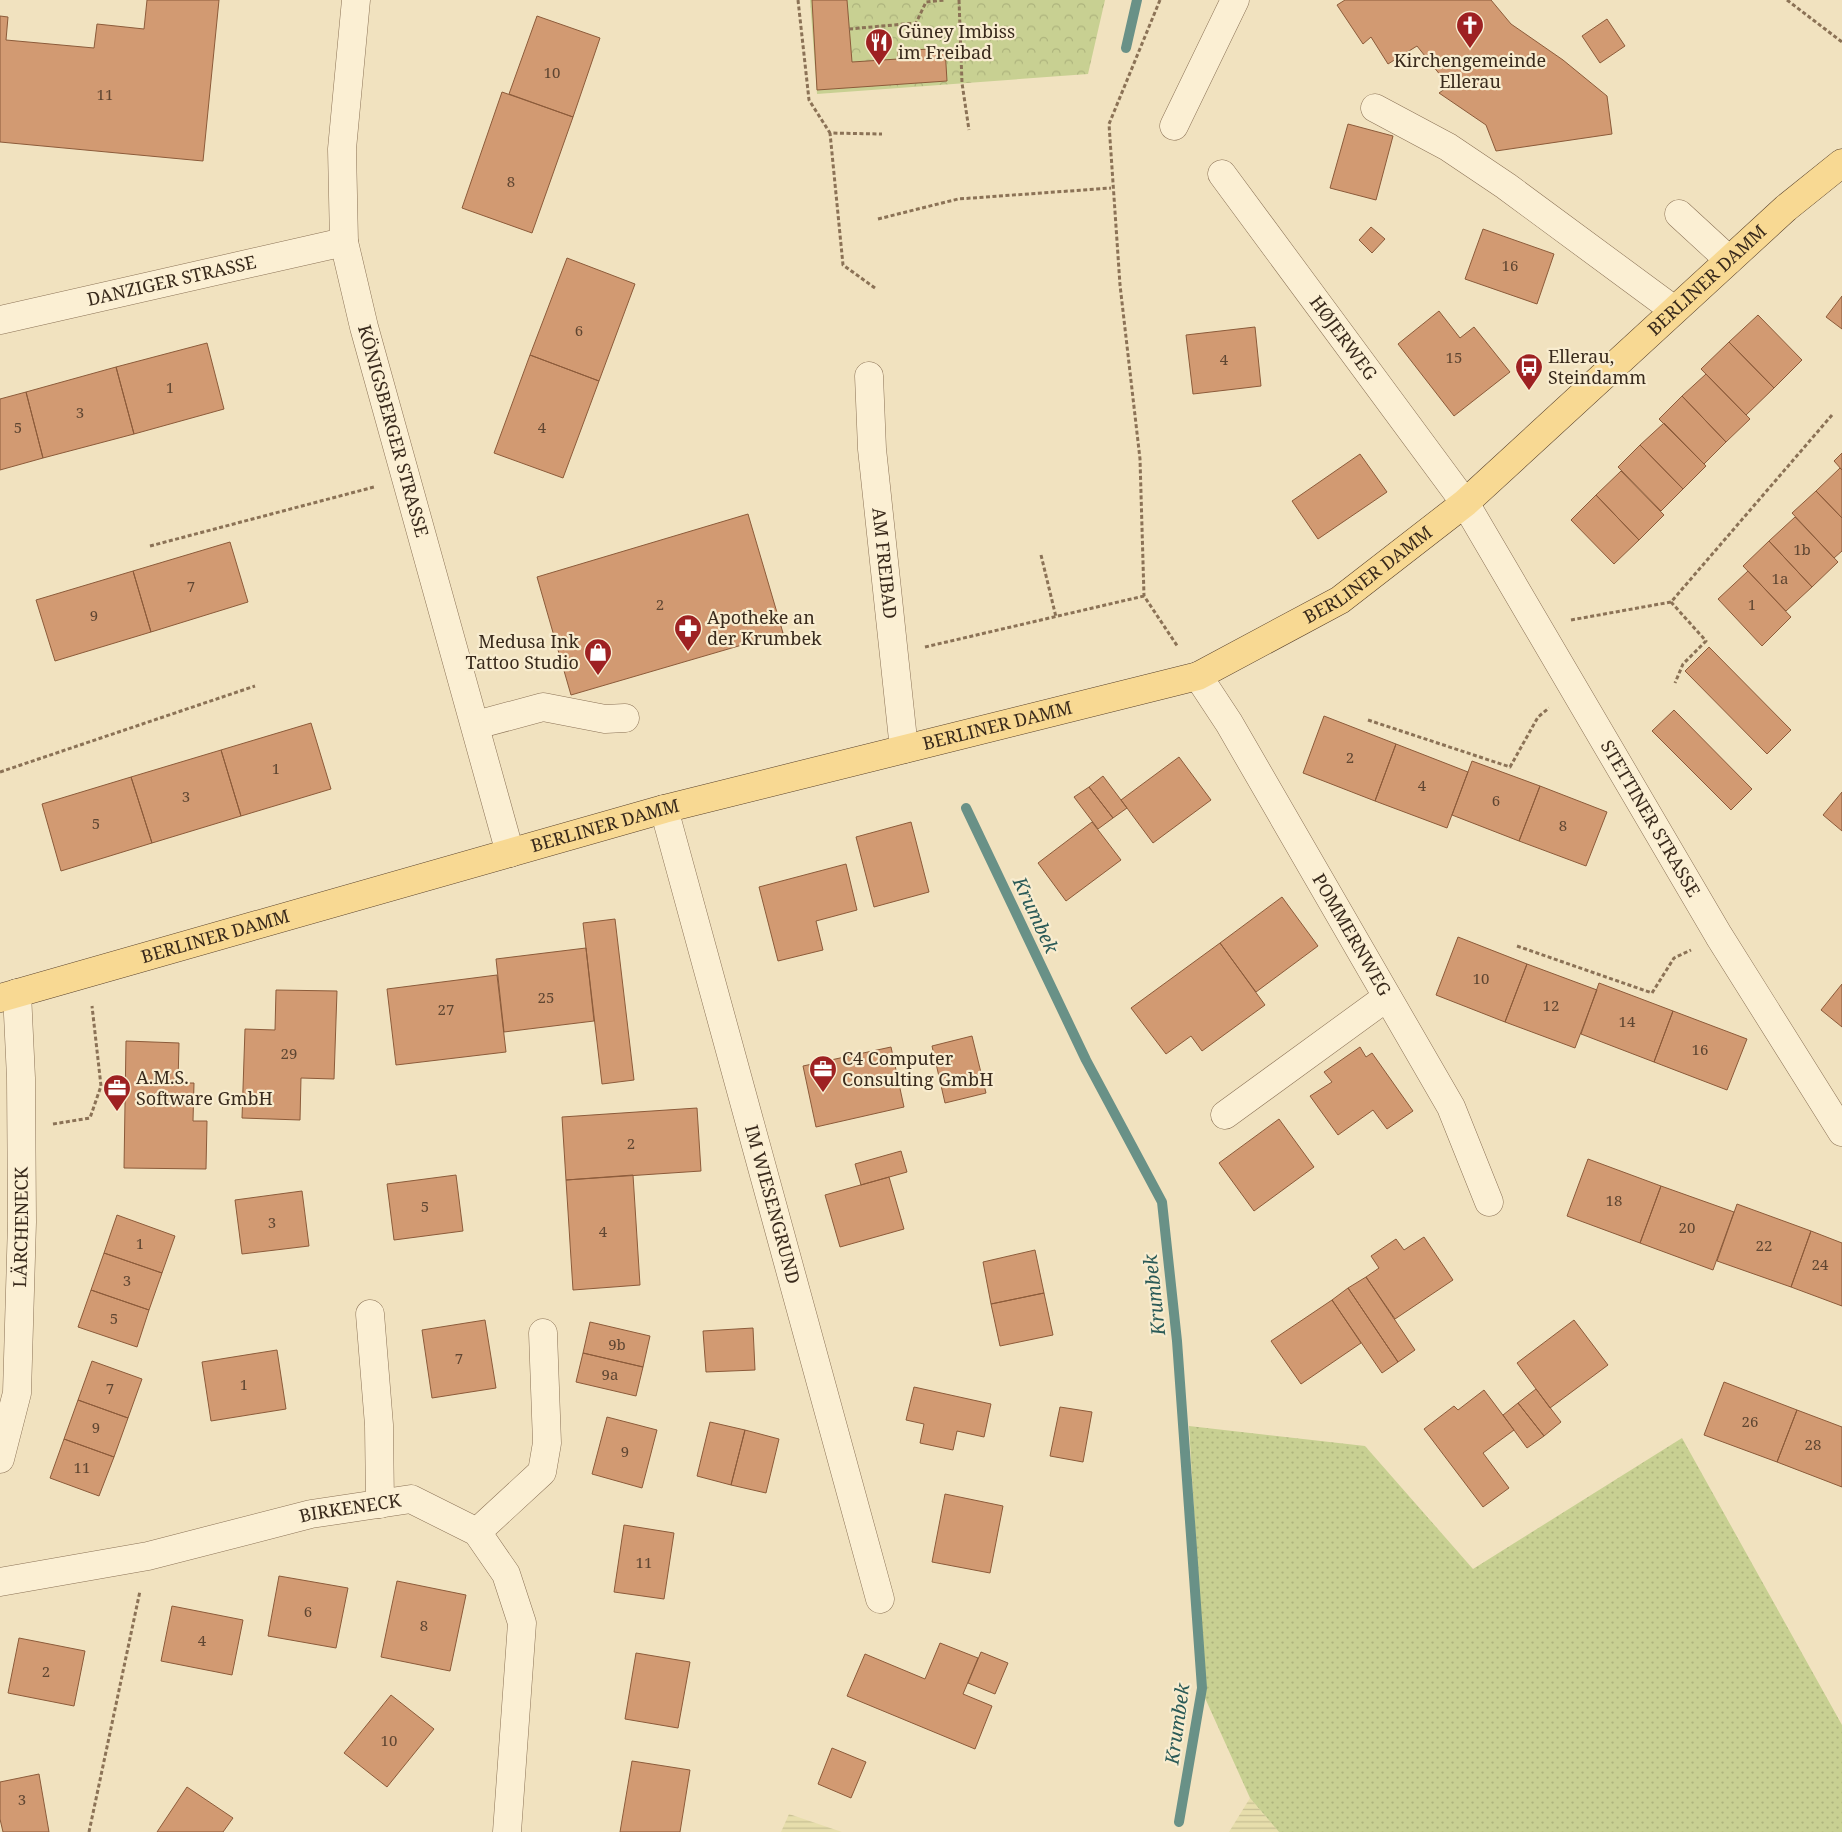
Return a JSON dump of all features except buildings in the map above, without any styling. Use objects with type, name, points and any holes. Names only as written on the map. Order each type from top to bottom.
[{"type":"main road","name":"BERLINER DAMM","points":[[9,995],[664,809],[1198,676],[1340,600],[1465,502],[1786,208],[1842,163]]},
{"type":"street","name":"KÖNIGSBERGER STRASSE","points":[[356,0],[342,149],[344,242],[364,326],[510,853]]},
{"type":"street","points":[[1174,126],[1235,0]]},
{"type":"street","points":[[1375,108],[1448,147],[1506,186],[1674,310]]},
{"type":"street","name":"HØJERWEG","points":[[1222,174],[1465,502]]},
{"type":"street","points":[[1679,214],[1729,260]]},
{"type":"street","name":"DANZIGER STRASSE","points":[[0,320],[344,242]]},
{"type":"street","name":"AM FREIBAD","points":[[869,376],[872,449],[914,747]]},
{"type":"street","name":"STETTINER STRASSE","points":[[1465,502],[1719,936],[1842,1132]]},
{"type":"street","name":"POMMERNWEG","points":[[1198,676],[1234,732],[1451,1107],[1489,1202]]},
{"type":"street","points":[[476,725],[542,707],[605,719],[625,718]]},
{"type":"street","name":"IM WIESENGRUND","points":[[664,809],[880,1599]]},
{"type":"street","name":"LÄRCHENECK","points":[[0,1459],[17,1393],[22,1129],[9,995]]},
{"type":"street","points":[[1225,1115],[1387,998]]},
{"type":"street","points":[[370,1314],[379,1425],[380,1504]]},
{"type":"street","points":[[477,1532],[542,1472],[547,1443],[543,1333]]},
{"type":"street","name":"BIRKENECK","points":[[0,1582],[148,1556],[312,1514],[411,1499],[477,1532],[506,1574],[522,1623],[507,1832]]},
{"type":"path","points":[[798,0],[809,100],[830,133],[843,265],[875,288]]},
{"type":"path","points":[[850,29],[916,23],[926,2],[944,0]]},
{"type":"path","points":[[959,0],[962,83],[969,130]]},
{"type":"path","points":[[1160,0],[1109,124],[1112,188],[1120,285],[1140,459],[1144,596],[1198,676]]},
{"type":"path","points":[[1787,0],[1842,42]]},
{"type":"path","points":[[830,133],[882,134]]},
{"type":"path","points":[[878,219],[958,199],[1112,188]]},
{"type":"path","points":[[1541,633],[1560,621],[1671,602],[1832,415]]},
{"type":"path","points":[[150,546],[407,478]]},
{"type":"path","points":[[1041,556],[1056,617]]},
{"type":"path","points":[[936,645],[1144,596]]},
{"type":"path","points":[[1671,602],[1706,641],[1683,664],[1675,683]]},
{"type":"path","points":[[0,772],[254,686]]},
{"type":"path","points":[[1368,720],[1510,767],[1538,717],[1573,688]]},
{"type":"path","points":[[1517,946],[1652,993],[1674,958],[1719,936]]},
{"type":"path","points":[[22,1129],[90,1118],[101,1086],[88,973]]},
{"type":"path","points":[[89,1832],[148,1556]]},
{"type":"shaded area","points":[[1250,1798],[1279,1832],[1229,1832]]},
{"type":"shaded area","points":[[789,1814],[842,1832],[781,1832]]},
{"type":"green space","points":[[810,0],[1105,0],[1088,74],[817,94]]},
{"type":"green space","points":[[1189,1426],[1365,1446],[1473,1569],[1682,1438],[1842,1725],[1842,1832],[1279,1832],[1250,1798],[1205,1698]]},
{"type":"waterway","name":"Krumbek","points":[[1126,48],[1137,0]]},
{"type":"waterway","name":"Krumbek","points":[[966,808],[1086,1060],[1162,1202],[1177,1341],[1202,1688],[1179,1822]]},
{"type":"place","name":"Kirchengemeinde Ellerau","points":[[1470,49]]},
{"type":"place","name":"Güney Imbiss im Freibad","points":[[879,66]]},
{"type":"place","name":"Ellerau, Steindamm","points":[[1529,391]]},
{"type":"place","name":"Apotheke an der Krumbek","points":[[688,652]]},
{"type":"place","name":"Medusa Ink Tattoo Studio","points":[[598,676]]},
{"type":"place","name":"C4 Computer Consulting GmbH","points":[[823,1093]]},
{"type":"place","name":"A.M.S. Software GmbH","points":[[117,1112]]}]
